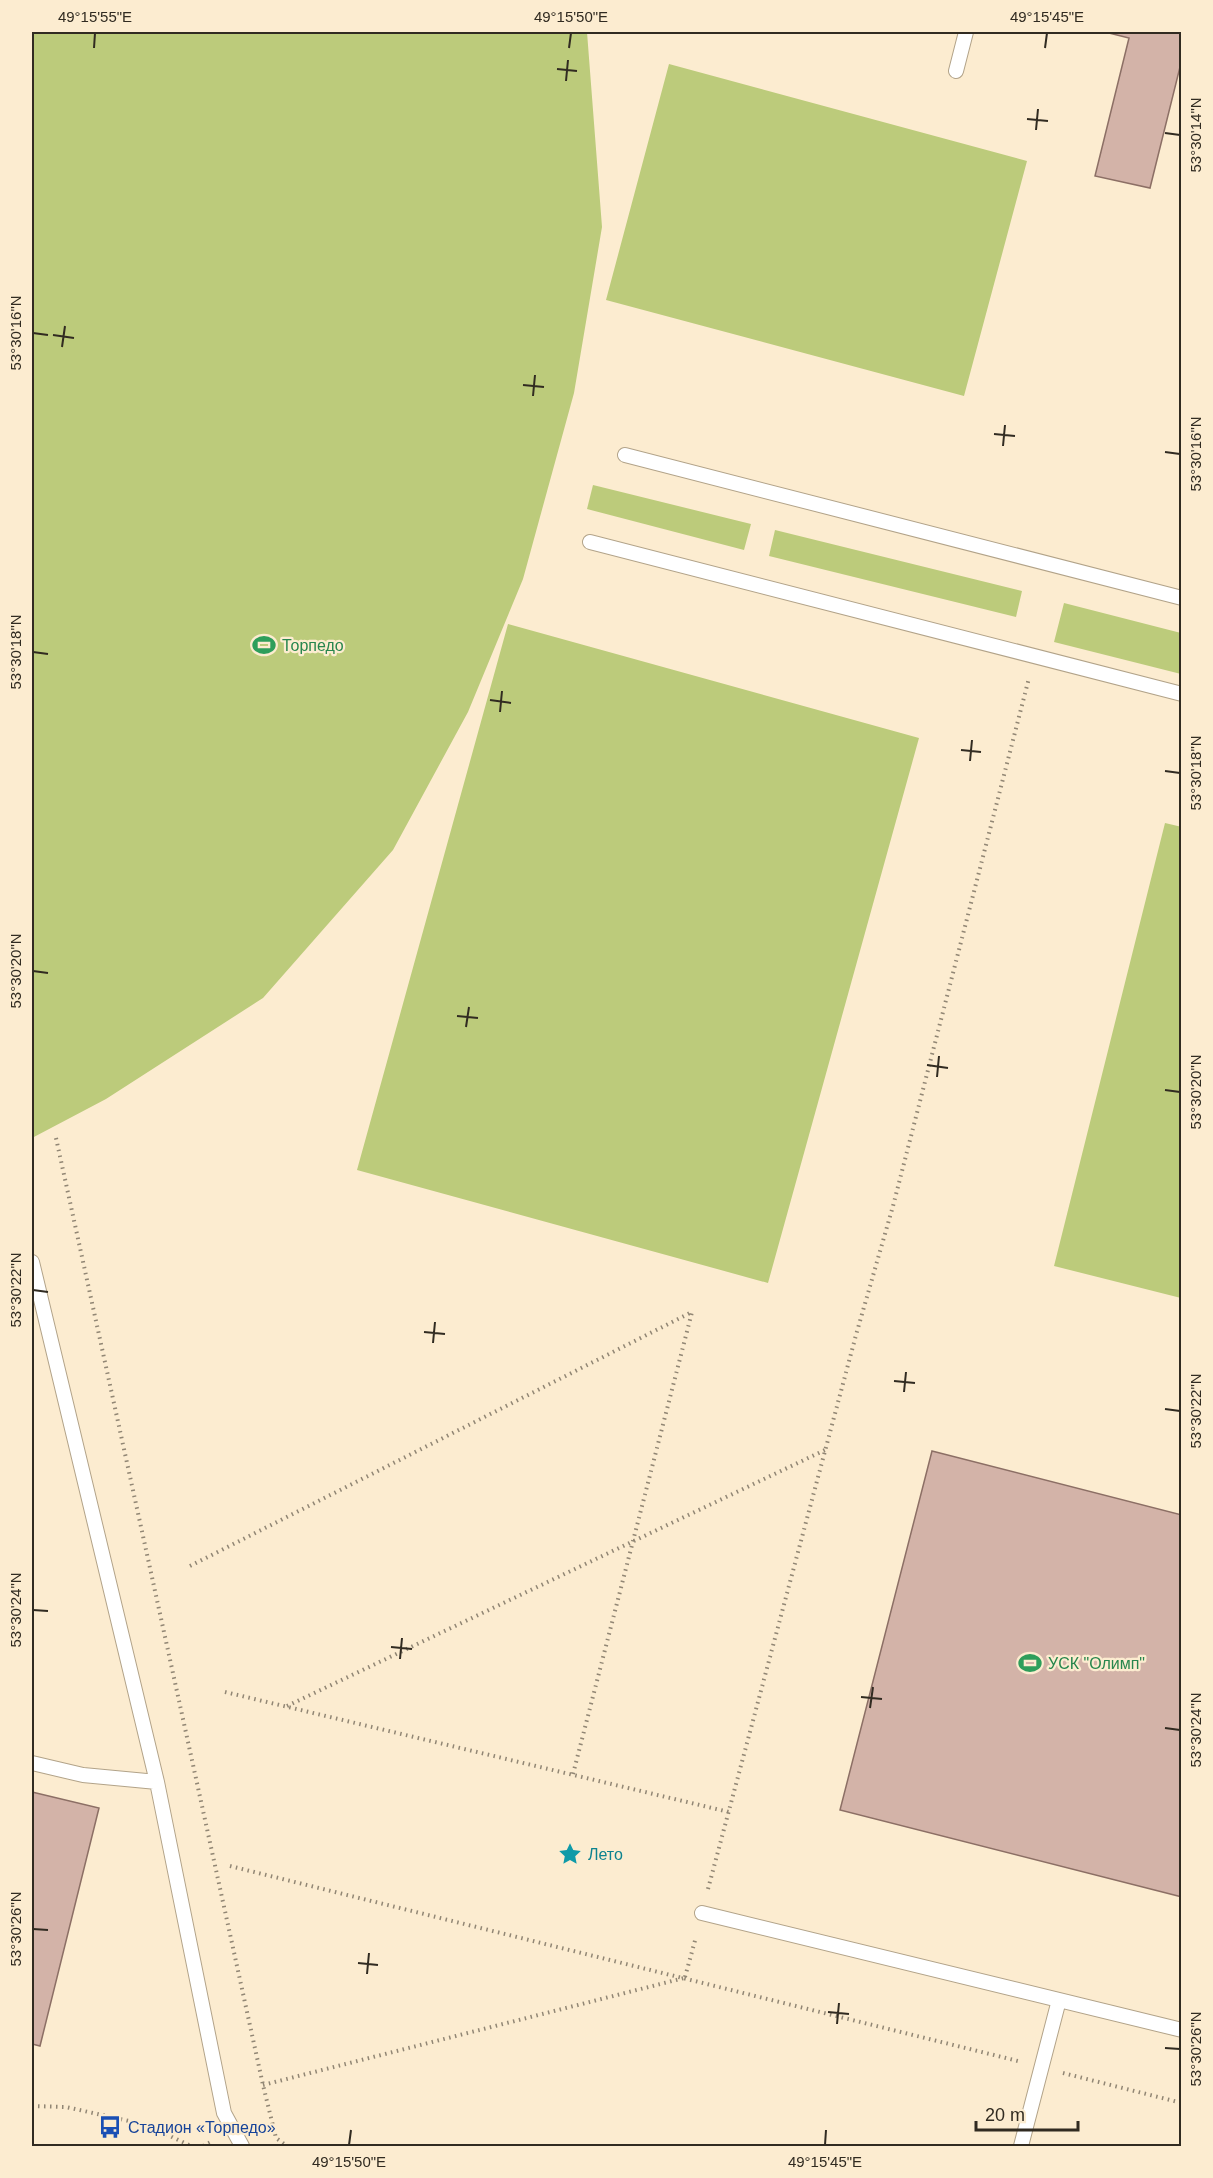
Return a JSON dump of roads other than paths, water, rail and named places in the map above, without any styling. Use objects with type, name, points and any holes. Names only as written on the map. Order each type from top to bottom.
[{"type":"lane","points":[[956,71],[966,32]]},
{"type":"lane","points":[[625,455],[1182,598]]},
{"type":"lane","points":[[590,542],[1182,694]]},
{"type":"lane","points":[[32,1262],[157,1782],[224,2113],[242,2146]]},
{"type":"lane","points":[[32,1763],[83,1775],[157,1782]]},
{"type":"lane","points":[[702,1913],[1182,2030]]},
{"type":"lane","points":[[1021,2146],[1059,2000]]},
{"type":"place","name":"Торпедо","points":[[264,645]]},
{"type":"place","name":"УСК \"Олимп\"","points":[[1030,1663]]},
{"type":"place","name":"Лето","points":[[570,1854]]},
{"type":"place","name":"Стадион «Торпедо»","points":[[110,2127]]}]
